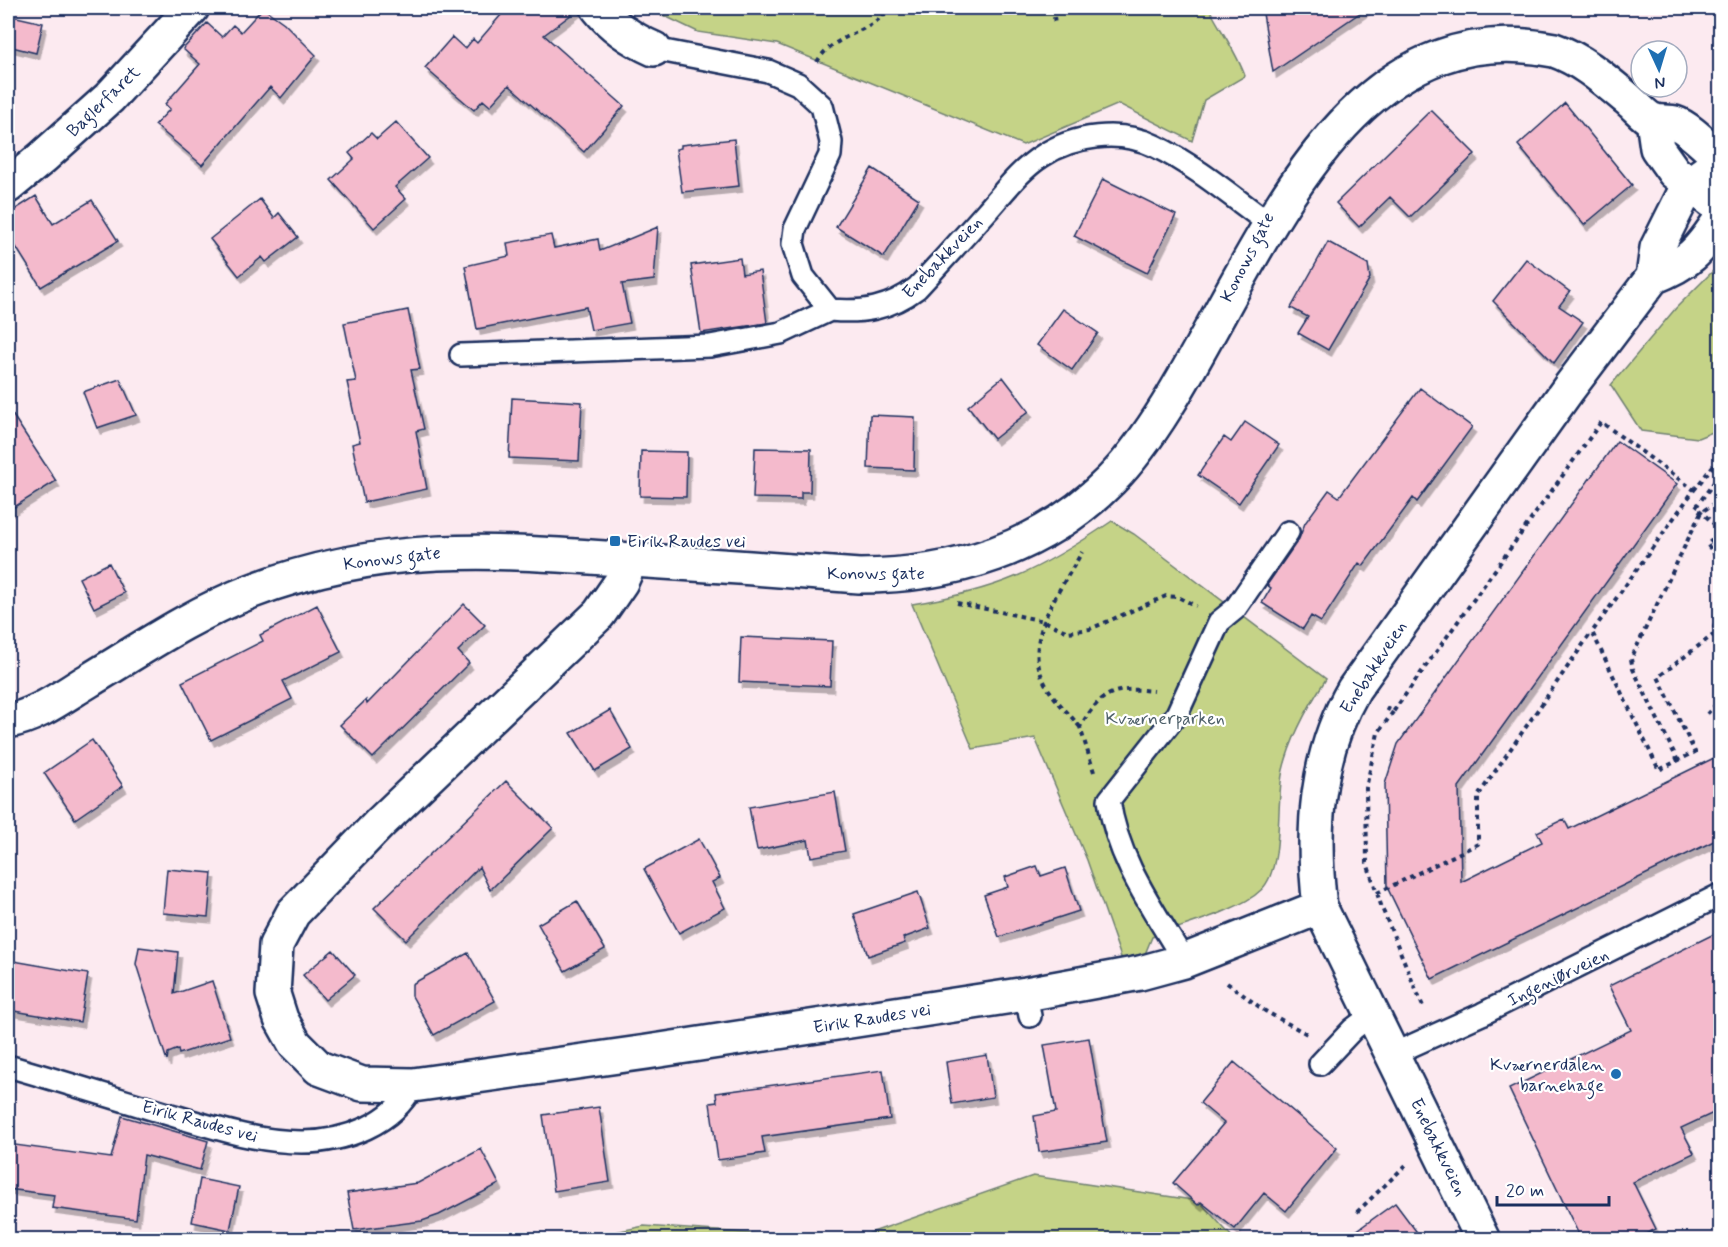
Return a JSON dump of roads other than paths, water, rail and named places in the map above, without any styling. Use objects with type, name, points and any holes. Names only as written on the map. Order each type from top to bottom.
[{"type":"street","name":"Baglerfaret","points":[[8,186],[108,98],[192,8]]},
{"type":"street","points":[[598,8],[609,21],[634,40],[654,48]]},
{"type":"street","name":"Konows gate","points":[[8,721],[45,707],[201,615],[249,592],[300,573],[349,562],[436,551],[513,551],[859,576],[898,576],[932,573],[1002,552],[1051,526],[1084,505],[1112,479],[1158,418],[1207,334],[1264,220],[1333,123],[1376,80],[1399,66],[1450,45],[1503,41],[1532,44],[1557,51],[1578,60],[1653,120],[1676,123],[1720,160]]},
{"type":"street","points":[[1653,120],[1657,148],[1674,172],[1720,207]]},
{"type":"street","name":"Enebakkveien","points":[[1483,1239],[1320,907],[1316,868],[1317,797],[1326,750],[1344,706],[1563,397],[1653,277],[1657,248],[1689,184],[1720,160]]},
{"type":"street","points":[[1653,277],[1681,266],[1707,240],[1720,220]]},
{"type":"street","name":"Eirik Raudes vei","points":[[631,560],[621,582],[599,614],[380,823],[293,913],[276,945],[272,979],[276,1005],[287,1030],[306,1058],[319,1068],[362,1084],[413,1084],[1028,1005],[1184,961],[1320,907]]},
{"type":"lane","points":[[461,355],[710,346],[781,333],[830,310],[802,276],[793,244],[795,230],[830,155],[831,142],[822,106],[803,88],[768,71],[654,48]]},
{"type":"lane","name":"Enebakkveien","points":[[830,310],[868,310],[901,300],[931,273],[1017,177],[1042,156],[1072,142],[1093,136],[1133,139],[1153,145],[1181,160],[1264,220]]},
{"type":"lane","points":[[1184,961],[1123,855],[1112,823],[1109,800],[1159,739],[1181,705],[1219,622],[1235,609],[1288,532]]},
{"type":"lane","name":"Ingeniørveien","points":[[1393,1054],[1482,1014],[1720,895]]},
{"type":"lane","points":[[1327,1056],[1374,1013]]},
{"type":"lane","name":"Eirik Raudes vei","points":[[8,1066],[243,1136],[303,1142],[354,1132],[375,1125],[405,1101],[413,1084]]},
{"type":"place","name":"Eirik Raudes vei","points":[[615,541]]},
{"type":"place","name":"Kværnerdalen barnehage","points":[[1616,1074]]},
{"type":"park label","name":"Kværnerparken","points":[[1165,718]]}]
